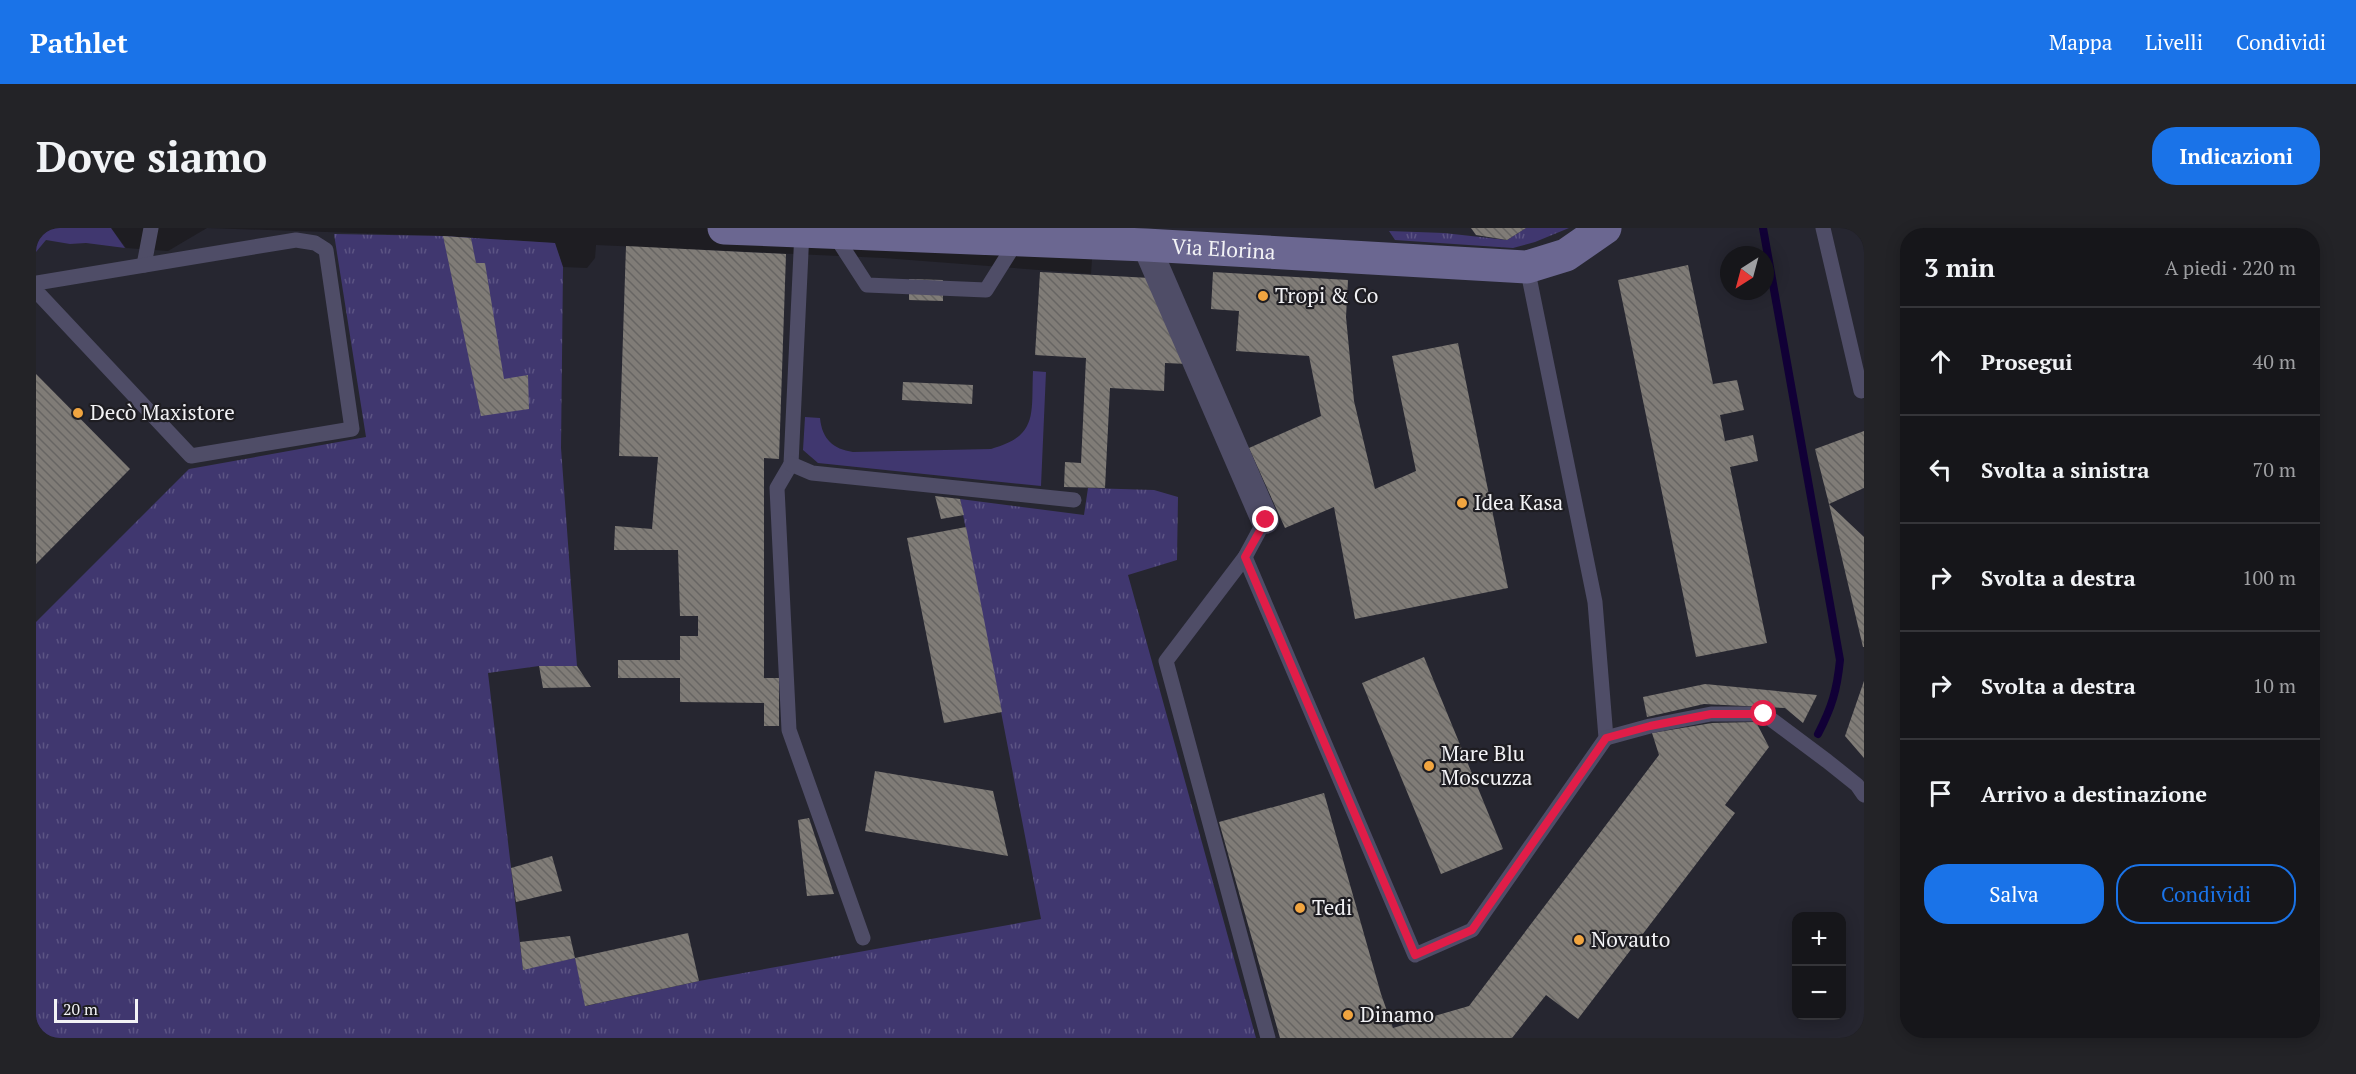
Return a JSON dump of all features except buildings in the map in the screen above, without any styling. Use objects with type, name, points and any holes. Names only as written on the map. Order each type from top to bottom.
[{"type":"main road","name":"Via Elorina","points":[[724,228],[1018,239],[1136,239],[1527,267],[1566,255],[1605,228]]},
{"type":"street","points":[[1136,239],[1266,520]]},
{"type":"lane","points":[[144,265],[151,228]]},
{"type":"lane","points":[[1823,228],[1861,392],[1864,390]]},
{"type":"lane","points":[[818,231],[867,285],[974,290],[986,290],[1018,239]]},
{"type":"lane","points":[[818,231],[791,464],[777,488],[789,730],[863,938]]},
{"type":"lane","points":[[36,283],[296,240],[315,243],[326,250],[352,429],[191,456],[36,291]]},
{"type":"lane","points":[[1527,267],[1594,602],[1606,738]]},
{"type":"lane","points":[[791,464],[812,473],[1074,500]]},
{"type":"lane","points":[[1266,520],[1245,557],[1166,661],[1268,1038]]},
{"type":"lane","points":[[1245,557],[1415,955],[1472,930],[1606,738],[1650,726],[1711,714],[1764,714],[1857,785],[1864,795]]},
{"type":"shaded area","points":[[36,228],[111,228],[126,248],[168,251],[207,228],[443,236],[555,243],[563,267],[587,268],[595,258],[596,245],[884,258],[1091,274],[1094,228],[1864,228],[1864,1038],[36,1038]]},
{"type":"green space","points":[[36,228],[111,228],[125,248],[46,240],[36,252]]},
{"type":"green space","points":[[1526,228],[1569,228],[1513,248],[1395,240],[1389,231],[1444,233],[1507,240]]},
{"type":"green space","points":[[334,234],[443,236],[555,243],[563,267],[561,448],[577,666],[539,666],[488,673],[523,969],[575,958],[586,1006],[699,981],[1041,919],[960,499],[1084,515],[1088,488],[1154,490],[1178,497],[1177,560],[1128,575],[1256,1038],[36,1038],[36,622],[189,469],[366,437]]},
{"type":"green space","points":[[1033,371],[1046,372],[1041,486],[818,463],[803,450],[805,417],[820,418],[823,432],[830,442],[846,451],[853,452],[991,449],[1007,444],[1025,430],[1029,421]]},
{"type":"waterway","points":[[1763,228],[1840,660],[1833,698],[1818,734]]},
{"type":"place","name":"Tropi & Co","points":[[1263,296]]},
{"type":"place","name":"Decò Maxistore","points":[[78,413]]},
{"type":"place","name":"Idea Kasa","points":[[1462,503]]},
{"type":"place","name":"Mare Blu Moscuzza","points":[[1429,766]]},
{"type":"place","name":"Tedi","points":[[1300,908]]},
{"type":"place","name":"Novauto","points":[[1579,940]]},
{"type":"place","name":"Dinamo","points":[[1348,1015]]},
{"type":"route","points":[[1266,520],[1245,557],[1415,955],[1472,930],[1606,738],[1650,726],[1711,714],[1764,714]]}]
